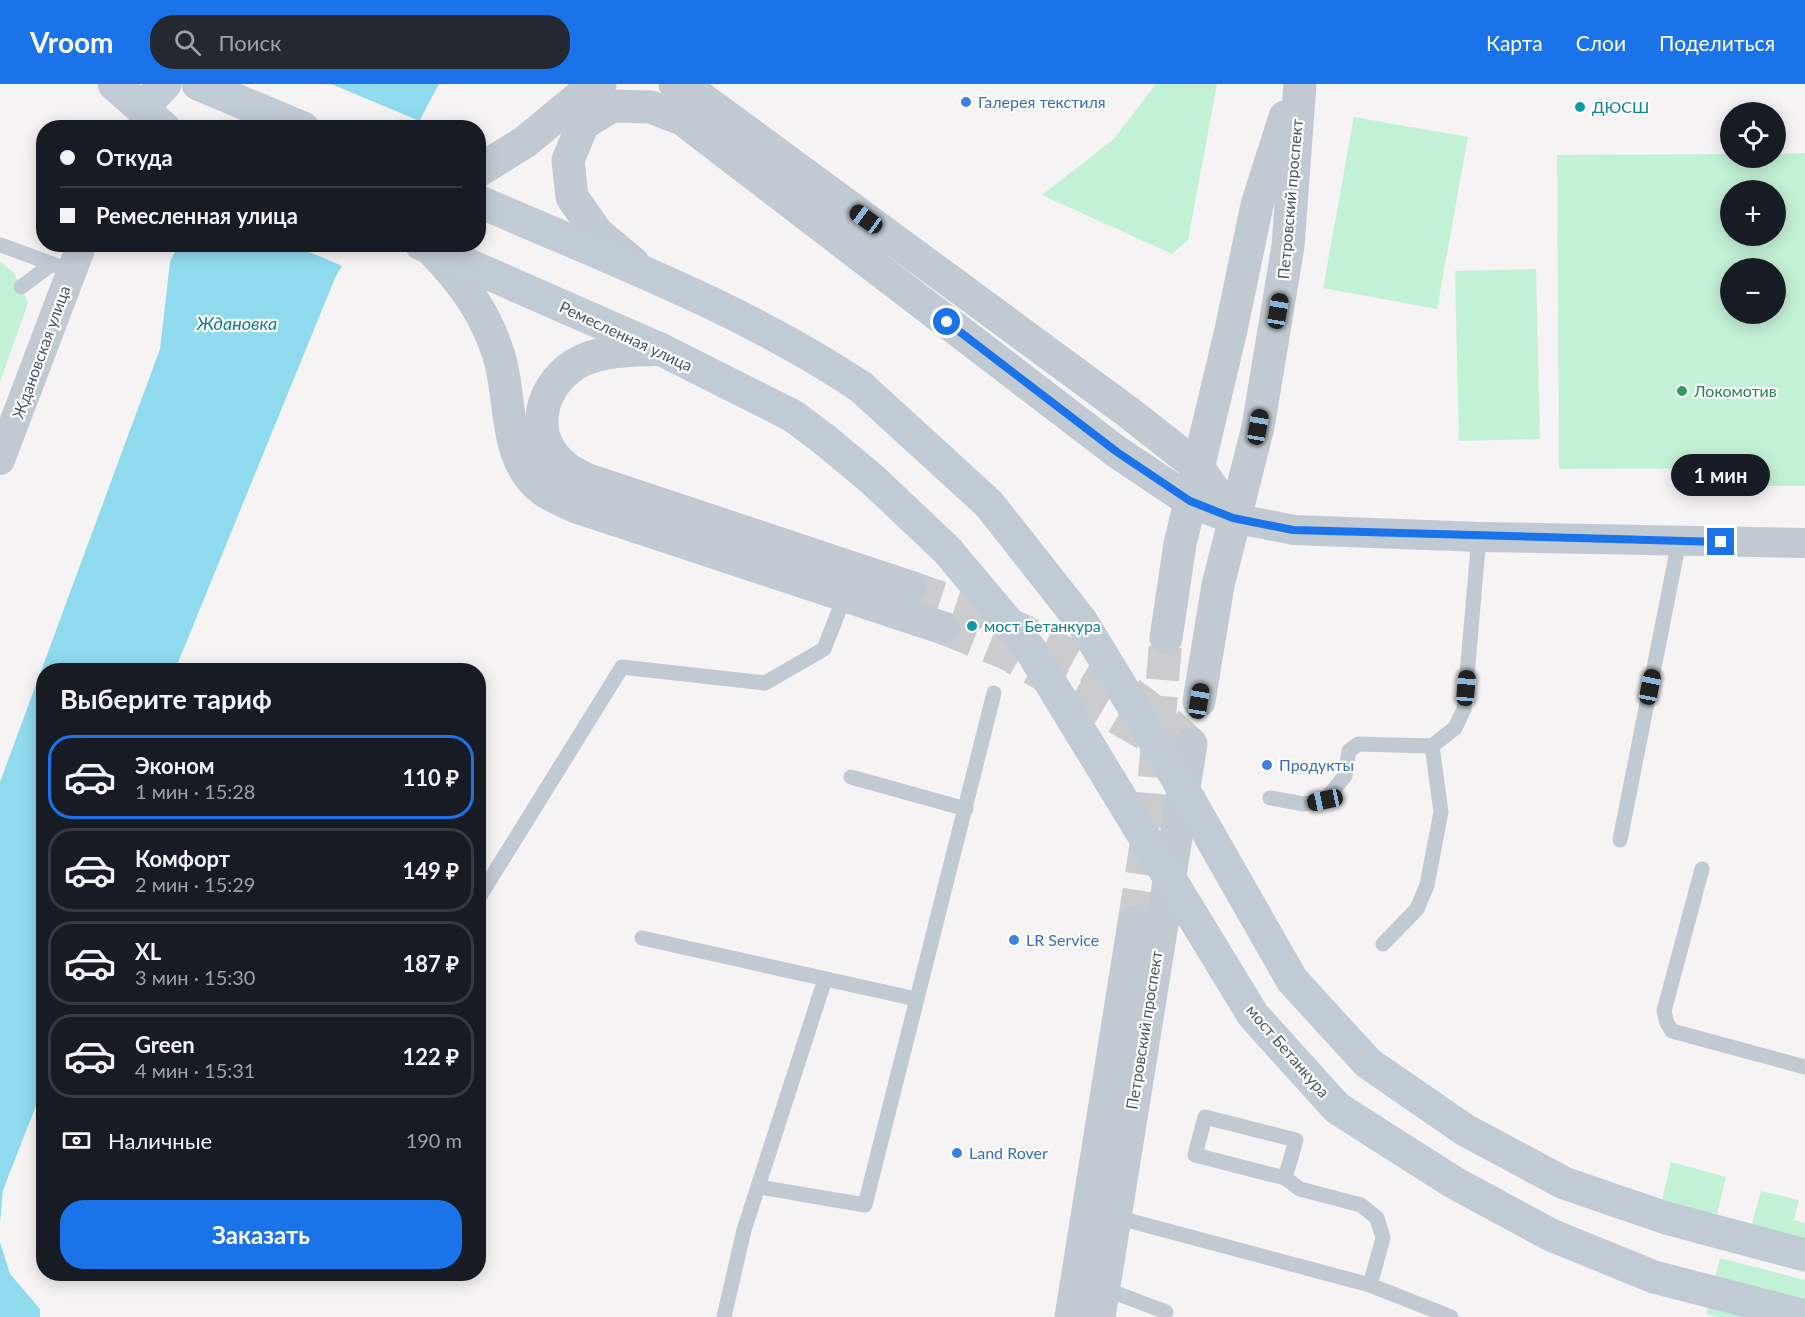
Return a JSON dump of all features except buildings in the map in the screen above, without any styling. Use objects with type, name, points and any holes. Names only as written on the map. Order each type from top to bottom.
[{"type":"main road","points":[[114,84],[146,112],[165,84]]},
{"type":"main road","points":[[204,87],[284,120]]},
{"type":"main road","points":[[486,205],[759,327],[820,360],[861,387],[989,504],[1082,622],[1178,780],[1292,980],[1368,1063],[1465,1130],[1564,1183],[1666,1218],[1805,1255]]},
{"type":"main road","name":"Ремесленная улица","points":[[437,252],[660,349],[793,416],[825,440]]},
{"type":"main road","name":"мост Бетанкура","points":[[825,440],[873,480],[947,550],[1030,649],[1254,1015],[1337,1108],[1453,1182],[1551,1235],[1654,1277],[1805,1316]]},
{"type":"street","points":[[486,166],[525,142],[590,87],[600,84]]},
{"type":"street","points":[[675,84],[697,95],[1128,412],[1198,467],[1233,518]]},
{"type":"street","name":"Петровский проспект","points":[[1166,638],[1180,544],[1257,205],[1295,84]]},
{"type":"street","name":"Петровский проспект","points":[[1199,701],[1218,585],[1233,518],[1258,427],[1288,246],[1300,84]]},
{"type":"street","points":[[648,276],[597,233],[572,197],[568,160],[583,124],[612,106],[651,107],[682,119],[1117,452],[1190,501],[1233,518],[1293,530],[1479,537],[1805,543]]},
{"type":"street","points":[[431,252],[462,281],[484,317],[500,357],[514,435],[522,465],[541,488],[574,506],[944,628]]},
{"type":"street","name":"Ждановская улица","points":[[0,460],[33,377],[68,260]]},
{"type":"street","points":[[660,349],[609,352],[575,364],[551,387],[540,412],[544,443],[564,467],[588,480],[910,588]]},
{"type":"street","name":"Петровский проспект","points":[[1101,1213],[1191,744]]},
{"type":"street","name":"Петровский проспект","points":[[1071,1317],[1093,1296],[1134,923]]},
{"type":"lane","points":[[1,245],[68,260]]},
{"type":"lane","points":[[21,287],[68,260]]},
{"type":"lane","points":[[1270,798],[1304,804],[1325,800],[1345,777],[1349,751],[1358,744],[1432,746],[1455,728],[1464,709],[1479,537]]},
{"type":"lane","points":[[1620,840],[1679,541]]},
{"type":"lane","points":[[486,883],[622,667],[765,683],[824,649],[845,595]]},
{"type":"lane","points":[[759,1187],[865,1205],[994,693]]},
{"type":"lane","points":[[1383,944],[1417,909],[1427,885],[1441,813],[1432,746]]},
{"type":"lane","points":[[850,777],[966,809]]},
{"type":"lane","points":[[1702,869],[1664,1011],[1667,1023],[1672,1031],[1805,1067]]},
{"type":"lane","points":[[642,938],[916,999]]},
{"type":"lane","points":[[724,1317],[744,1230],[825,979]]},
{"type":"lane","points":[[1285,1178],[1296,1140],[1205,1116],[1195,1155],[1285,1178],[1300,1188],[1361,1205],[1377,1218],[1383,1238],[1370,1285]]},
{"type":"lane","points":[[1101,1213],[1370,1285],[1451,1317]]},
{"type":"lane","points":[[1093,1296],[1166,1312]]},
{"type":"green space","points":[[1156,84],[1217,84],[1188,240],[1172,254],[1042,195],[1114,139]]},
{"type":"green space","points":[[1354,117],[1468,137],[1437,309],[1323,288]]},
{"type":"green space","name":"Локомотив","points":[[1805,153],[1805,486],[1725,486],[1725,468],[1559,469],[1557,155],[1720,154],[1720,168],[1786,168],[1786,154]]},
{"type":"green space","points":[[0,261],[14,273],[28,303],[0,382]]},
{"type":"green space","points":[[1536,269],[1540,439],[1459,441],[1455,271]]},
{"type":"green space","points":[[1671,1162],[1726,1177],[1715,1222],[1660,1208]]},
{"type":"green space","points":[[1761,1191],[1799,1200],[1794,1220],[1805,1223],[1805,1245],[1750,1231]]},
{"type":"green space","points":[[1720,1258],[1805,1280],[1805,1317],[1718,1317],[1706,1314]]},
{"type":"water","points":[[251,84],[439,84],[420,120],[235,120]]},
{"type":"water","name":"Ждановка","points":[[175,252],[349,252],[335,278],[178,663],[44,663],[160,349],[170,262]]},
{"type":"water","name":"Ждановка","points":[[36,685],[36,1106],[3,1190],[0,1223],[0,782]]},
{"type":"water","points":[[0,1242],[10,1274],[40,1309],[40,1317],[0,1317]]},
{"type":"pier","points":[[247,84],[331,84],[417,120],[231,120]]},
{"type":"pier","points":[[309,252],[352,252],[345,267]]},
{"type":"tunnel","points":[[910,587],[970,607],[1055,647],[1127,691],[1171,725],[1191,744]]},
{"type":"tunnel","points":[[943,628],[1006,653],[1159,742]]},
{"type":"tunnel","points":[[1134,923],[1152,807],[1166,638]]},
{"type":"place","name":"Галерея текстиля","points":[[966,102]]},
{"type":"place","name":"ДЮСШ","points":[[1580,107]]},
{"type":"place","name":"Локомотив","points":[[1682,391]]},
{"type":"place","name":"мост Бетанкура","points":[[972,626]]},
{"type":"place","name":"Продукты","points":[[1267,765]]},
{"type":"place","name":"LR Service","points":[[1014,940]]},
{"type":"place","name":"Land Rover","points":[[957,1153]]},
{"type":"route","points":[[947,322],[1117,452],[1190,501],[1233,518],[1293,530],[1721,542]]}]
